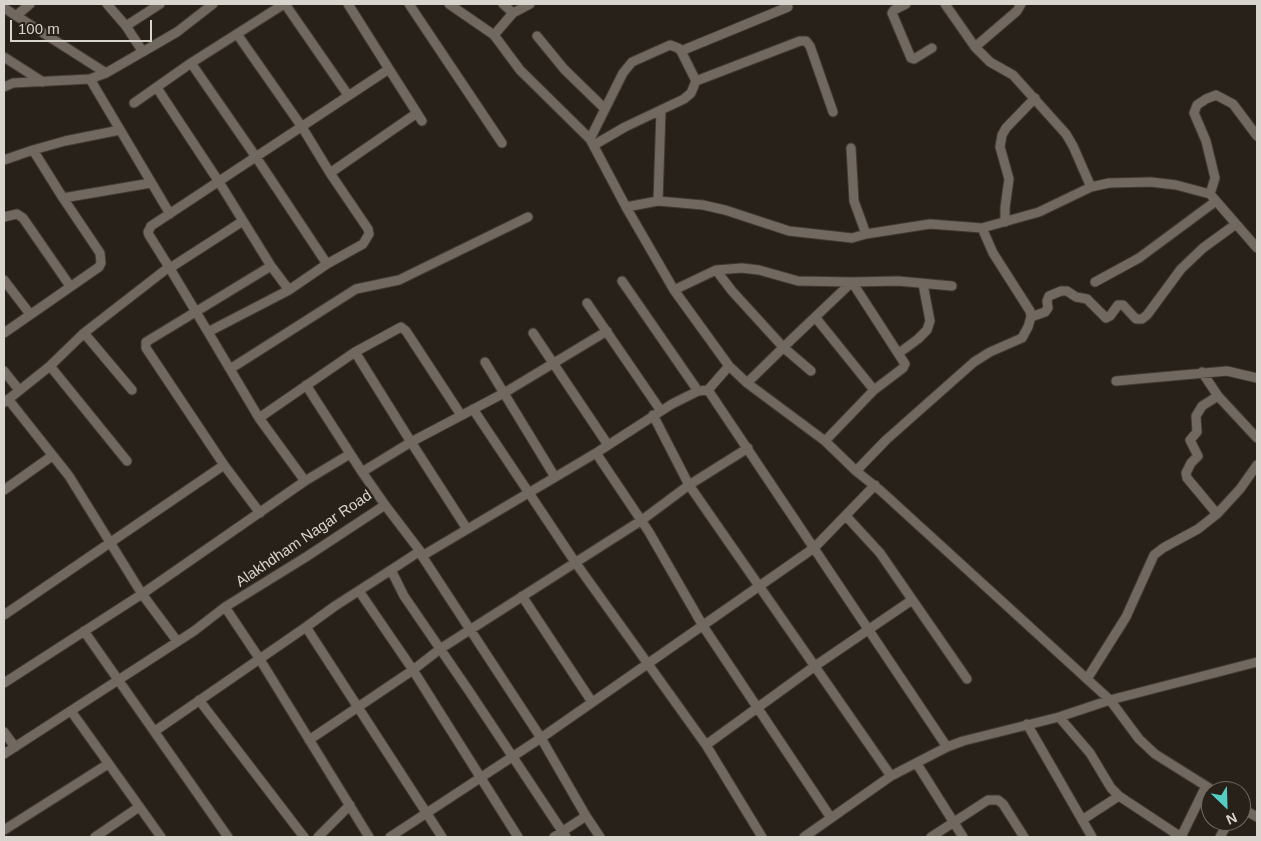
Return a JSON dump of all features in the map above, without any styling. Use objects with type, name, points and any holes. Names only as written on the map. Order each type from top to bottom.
[{"type":"street","points":[[16,16],[30,4]]},
{"type":"street","points":[[107,4],[126,26],[143,52]]},
{"type":"street","points":[[126,26],[158,4]]},
{"type":"street","points":[[4,87],[13,84],[90,79],[106,73],[177,32],[213,4]]},
{"type":"street","points":[[134,103],[191,63],[284,4],[348,95]]},
{"type":"street","points":[[330,173],[419,117],[348,4]]},
{"type":"street","points":[[409,4],[502,143]]},
{"type":"street","points":[[449,4],[494,35],[520,70],[592,142],[626,207],[674,290],[730,366],[747,383],[825,441],[1087,679],[1110,700],[1139,739],[1156,754],[1201,783]]},
{"type":"street","points":[[503,4],[513,13]]},
{"type":"street","points":[[494,35],[513,13],[530,4]]},
{"type":"street","points":[[906,4],[892,13],[911,58],[914,59],[932,48]]},
{"type":"street","points":[[945,4],[975,48],[990,62],[1013,75],[1066,134],[1090,187]]},
{"type":"street","points":[[975,48],[1017,11],[1021,4]]},
{"type":"street","points":[[681,51],[788,7]]},
{"type":"street","points":[[4,8],[106,73]]},
{"type":"street","points":[[208,332],[289,290],[327,264],[363,244],[369,234],[368,229],[302,128],[237,34]]},
{"type":"street","points":[[538,36],[564,69],[604,108]]},
{"type":"street","points":[[592,142],[684,99],[691,93],[696,81],[800,41],[806,42],[810,46],[833,112]]},
{"type":"street","points":[[592,142],[604,108],[623,73],[632,62],[670,45],[681,51],[696,81]]},
{"type":"street","points":[[4,57],[43,82]]},
{"type":"street","points":[[191,63],[327,264]]},
{"type":"street","points":[[305,482],[259,418],[148,232],[151,226],[390,69]]},
{"type":"street","points":[[90,79],[170,214]]},
{"type":"street","points":[[157,88],[219,182],[271,266],[289,290]]},
{"type":"street","points":[[1095,282],[1139,258],[1213,198],[1215,178],[1206,141],[1194,113],[1197,105],[1206,99],[1216,96],[1233,104],[1257,136]]},
{"type":"street","points":[[1005,222],[1009,179],[1000,147],[1002,135],[1006,128],[1034,98]]},
{"type":"street","points":[[658,200],[662,110]]},
{"type":"street","points":[[4,160],[33,150],[120,130]]},
{"type":"street","points":[[851,148],[854,201],[866,234]]},
{"type":"street","points":[[4,333],[98,267],[102,258],[33,150]]},
{"type":"street","points":[[626,207],[658,200],[703,205],[725,210],[789,231],[852,238],[930,224],[982,228],[1039,212],[1090,187],[1110,183],[1151,182],[1176,185],[1213,198],[1257,248]]},
{"type":"street","points":[[62,198],[151,183]]},
{"type":"street","points":[[4,217],[17,214],[23,218],[70,286]]},
{"type":"street","points":[[230,369],[356,289],[399,280],[528,217]]},
{"type":"street","points":[[177,641],[142,594],[77,490],[52,456],[6,401],[50,366],[84,333],[170,267],[243,221]]},
{"type":"street","points":[[1031,317],[1046,312],[1048,308],[1047,301],[1050,296],[1061,290],[1087,300],[1106,318],[1110,316],[1118,305],[1123,305],[1136,319],[1142,319],[1181,269],[1203,248],[1236,224]]},
{"type":"street","points":[[856,471],[886,440],[974,362],[990,352],[1022,338],[1028,327],[1031,317],[1030,311],[994,253],[982,228]]},
{"type":"street","points":[[260,513],[224,465],[146,348],[146,342],[271,266]]},
{"type":"street","points":[[674,290],[716,270],[742,268],[759,270],[798,281],[898,281],[952,286]]},
{"type":"street","points":[[716,270],[732,291],[784,348],[811,371]]},
{"type":"street","points":[[4,280],[30,314]]},
{"type":"street","points":[[622,281],[748,448],[947,747]]},
{"type":"street","points":[[747,383],[852,282]]},
{"type":"street","points":[[825,441],[874,390],[903,368],[905,361],[852,282]]},
{"type":"street","points":[[899,352],[918,339],[927,330],[930,321],[923,284]]},
{"type":"street","points":[[587,303],[657,413],[689,485],[891,776]]},
{"type":"street","points":[[815,317],[874,390]]},
{"type":"street","points":[[259,418],[354,352],[401,327],[406,331],[461,415]]},
{"type":"street","name":"Alakhdham Nagar Road","points":[[4,754],[119,680],[225,607],[306,557],[385,504],[362,472],[411,442],[504,393],[607,332]]},
{"type":"street","points":[[84,333],[132,390]]},
{"type":"street","points":[[533,333],[608,445]]},
{"type":"street","points":[[354,352],[468,529]]},
{"type":"street","points":[[485,362],[555,477]]},
{"type":"street","points":[[50,366],[127,461]]},
{"type":"street","points":[[155,731],[335,606],[391,570],[468,529],[596,453],[657,413],[703,390],[730,366]]},
{"type":"street","points":[[1116,381],[1227,370],[1257,378]]},
{"type":"street","points":[[4,371],[18,390]]},
{"type":"street","points":[[1202,372],[1218,396],[1254,432],[1257,438]]},
{"type":"street","points":[[306,385],[362,472]]},
{"type":"street","points":[[1217,514],[1187,478],[1186,473],[1191,463],[1198,456],[1190,440],[1197,432],[1196,416],[1202,406],[1218,396]]},
{"type":"street","points":[[473,409],[575,562],[706,745],[762,837]]},
{"type":"street","points":[[309,740],[471,629],[642,520],[689,485],[748,448]]},
{"type":"street","points":[[596,453],[642,520],[704,626],[832,818]]},
{"type":"street","points":[[4,683],[142,594],[305,482],[350,454]]},
{"type":"street","points":[[4,490],[52,456]]},
{"type":"street","points":[[4,615],[224,465]]},
{"type":"street","points":[[1087,679],[1126,617],[1154,555],[1198,529],[1217,514],[1256,470]]},
{"type":"street","points":[[390,837],[541,738],[814,548],[875,486]]},
{"type":"street","points":[[385,504],[471,629],[541,738],[600,837]]},
{"type":"street","points":[[846,516],[880,553],[967,679]]},
{"type":"street","points":[[391,570],[404,596],[513,757],[561,836],[586,816]]},
{"type":"street","points":[[359,591],[413,670],[518,837]]},
{"type":"street","points":[[522,596],[592,702]]},
{"type":"street","points":[[706,745],[815,666],[912,600]]},
{"type":"street","points":[[225,607],[259,658],[369,837]]},
{"type":"street","points":[[306,627],[442,837]]},
{"type":"street","points":[[84,631],[228,837]]},
{"type":"street","points":[[804,837],[891,776],[947,747],[963,741],[1059,717],[1110,700],[1257,662]]},
{"type":"street","points":[[199,700],[304,837]]},
{"type":"street","points":[[71,711],[161,837]]},
{"type":"street","points":[[1059,717],[1090,753],[1108,784],[1119,796],[1181,837],[1201,796]]},
{"type":"street","points":[[1028,724],[1092,837]]},
{"type":"street","points":[[4,732],[15,747]]},
{"type":"street","points":[[4,830],[108,764]]},
{"type":"street","points":[[917,764],[963,837]]},
{"type":"street","points":[[1082,820],[1119,796]]},
{"type":"street","points":[[930,837],[988,800],[998,800],[1003,804],[1024,837]]},
{"type":"street","points":[[318,837],[350,805]]},
{"type":"street","points":[[95,837],[139,807]]}]
